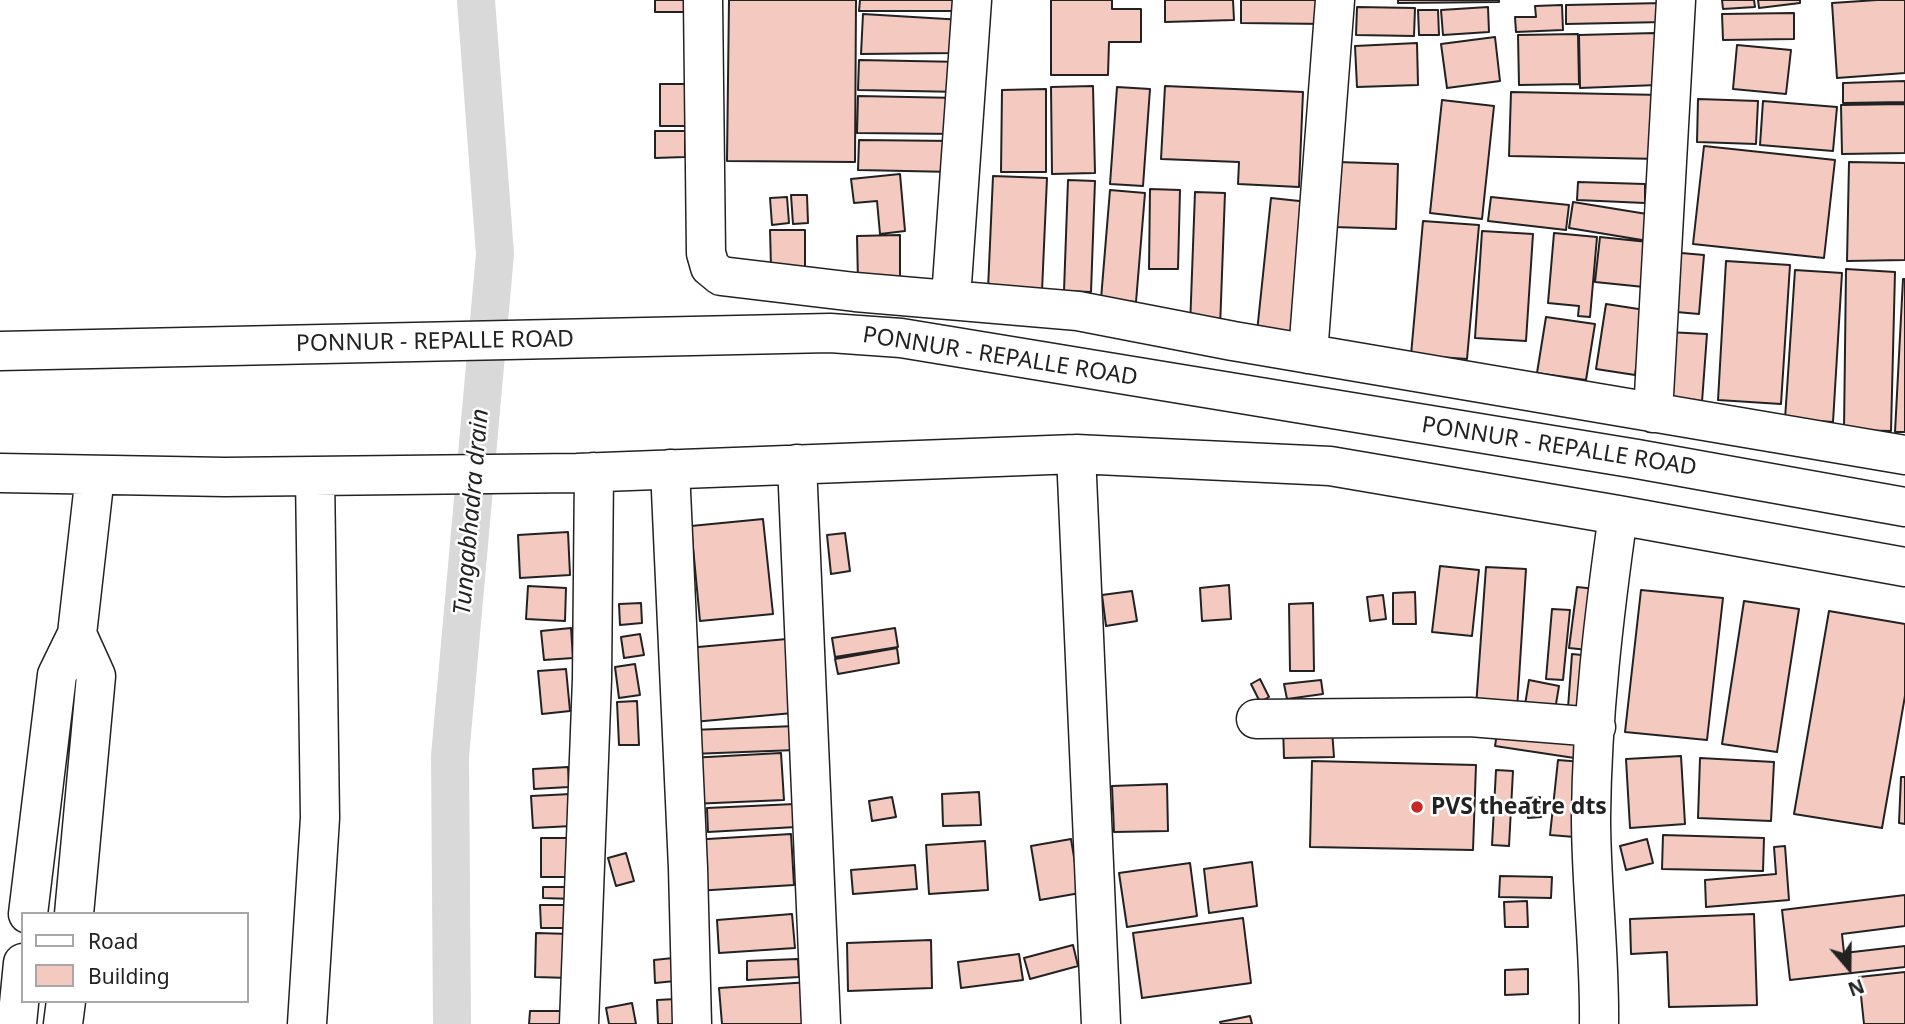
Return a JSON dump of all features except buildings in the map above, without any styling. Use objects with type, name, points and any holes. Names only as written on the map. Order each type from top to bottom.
[{"type":"street","points":[[703,0],[706,253],[710,267],[721,276],[855,292],[951,298],[1078,311],[1308,354],[1905,455]]},
{"type":"street","points":[[951,298],[972,0]]},
{"type":"street","points":[[1308,354],[1335,0]]},
{"type":"street","points":[[1653,412],[1676,0]]},
{"type":"street","name":"PONNUR - REPALLE ROAD","points":[[0,351],[830,333],[901,338],[1637,459],[1905,507]]},
{"type":"street","points":[[1076,454],[1101,1024]]},
{"type":"street","points":[[0,473],[315,476],[585,472],[1076,454],[1330,467],[1618,514],[1905,567]]},
{"type":"street","points":[[797,464],[821,1024]]},
{"type":"street","points":[[670,469],[688,868],[692,1024]]},
{"type":"street","points":[[579,1024],[592,679],[585,472]]},
{"type":"street","points":[[28,912],[57,675],[77,634],[95,475]]},
{"type":"street","points":[[307,1024],[320,818],[315,476]]},
{"type":"street","points":[[1599,1024],[1600,973],[1591,817],[1600,639],[1618,514]]},
{"type":"street","points":[[74,912],[96,676],[77,634]]},
{"type":"street","points":[[1256,719],[1470,717],[1596,727]]},
{"type":"street","points":[[17,1024],[21,984]]},
{"type":"street","points":[[63,1024],[66,1003]]},
{"type":"waterway","name":"Tungabhadra drain","points":[[452,1024],[450,756],[495,254],[476,0]]},
{"type":"place","name":"PVS theatre dts","points":[[1417,807]]}]
